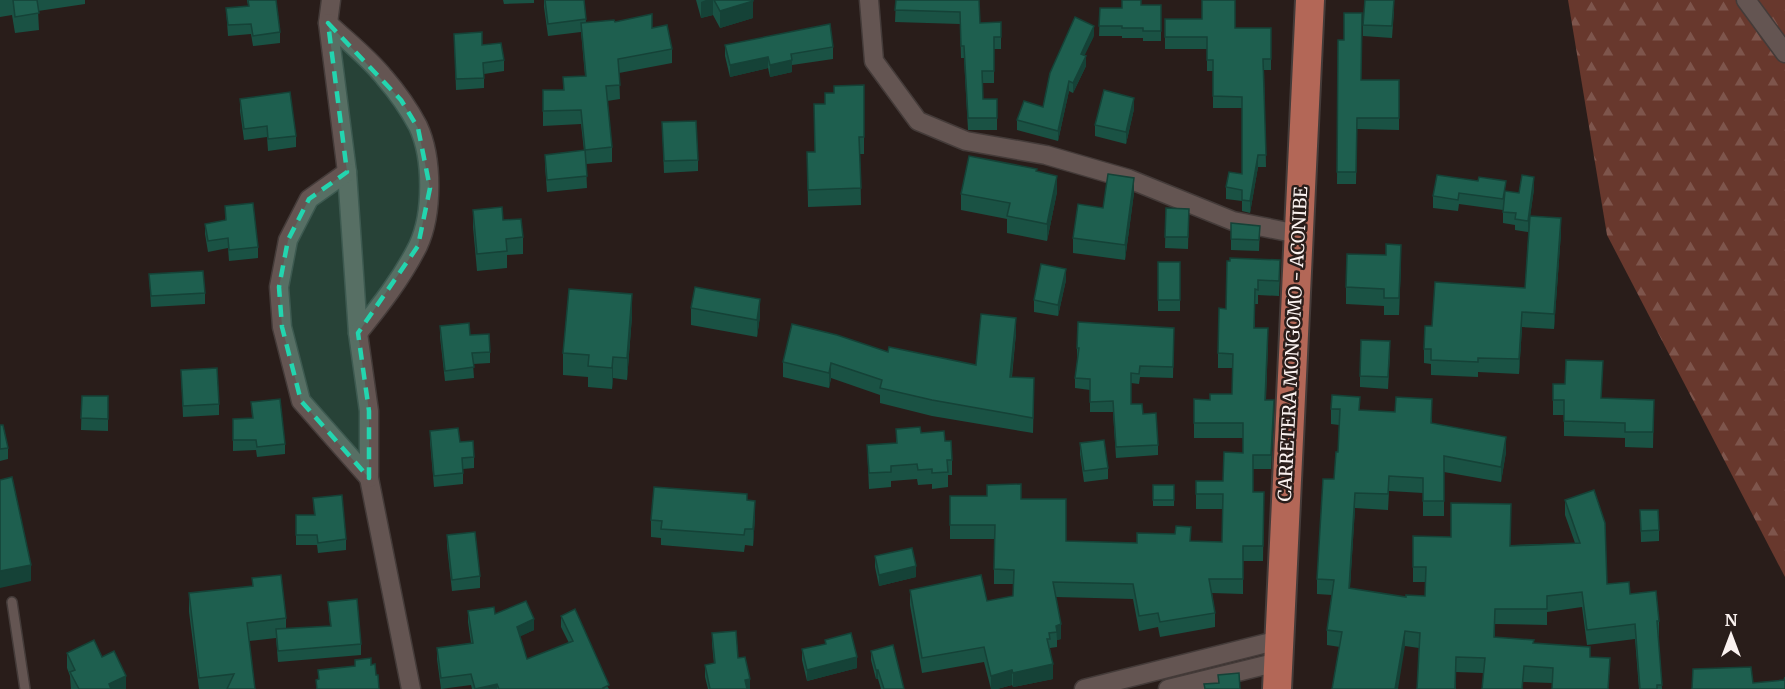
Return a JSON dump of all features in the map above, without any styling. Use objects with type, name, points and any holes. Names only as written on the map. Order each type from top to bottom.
[{"type":"main road","name":"CARRETERA MONGOMO - ACONIBE","points":[[1278,664],[1310,0]]},
{"type":"street","points":[[331,0],[328,23],[347,172],[358,333],[369,411],[369,478],[411,689]]},
{"type":"street","points":[[869,0],[874,61],[918,121],[966,141],[1046,155],[1129,179],[1233,221],[1298,234]]},
{"type":"street","points":[[1746,0],[1785,53]]},
{"type":"street","points":[[328,23],[383,75],[401,100],[418,128],[426,158],[430,188],[427,219],[418,246],[385,300],[358,333]]},
{"type":"street","points":[[347,172],[309,199],[288,240],[279,287],[282,327],[301,401],[369,478]]},
{"type":"street","points":[[1084,689],[1278,664]]},
{"type":"street","points":[[1168,689],[1278,664]]},
{"type":"lane","points":[[12,602],[25,689]]},
{"type":"highlighted area","points":[[328,23],[401,100],[418,128],[430,188],[418,246],[358,333],[369,411],[369,478],[301,401],[282,327],[279,287],[288,240],[309,199],[347,172]]},
{"type":"green space","points":[[1568,0],[1785,0],[1785,577],[1607,235]]},
{"type":"building","points":[[13,0],[37,0],[39,13],[15,17]]},
{"type":"building","points":[[248,0],[276,0],[280,32],[253,36],[251,24],[228,25],[226,8],[249,6]]},
{"type":"building","points":[[545,0],[584,0],[586,19],[548,24]]},
{"type":"building","points":[[714,0],[753,0],[753,1],[720,11]]},
{"type":"building","points":[[896,0],[979,0],[980,23],[1001,22],[1001,37],[994,37],[994,71],[982,71],[983,99],[997,99],[997,118],[968,118],[960,12],[895,10]]},
{"type":"building","points":[[1122,0],[1141,0],[1141,5],[1161,5],[1161,31],[1143,31],[1143,28],[1122,28],[1122,26],[1099,26],[1100,8],[1122,8]]},
{"type":"building","points":[[1202,0],[1235,0],[1235,28],[1271,28],[1271,59],[1263,59],[1266,155],[1258,155],[1250,201],[1242,200],[1242,190],[1226,187],[1229,172],[1242,174],[1242,97],[1213,96],[1213,60],[1207,60],[1207,37],[1165,37],[1165,19],[1202,19]]},
{"type":"building","points":[[1365,0],[1394,0],[1392,26],[1363,25]]},
{"type":"building","points":[[1344,13],[1362,13],[1361,80],[1399,80],[1399,118],[1357,118],[1356,172],[1337,172],[1338,40],[1344,40]]},
{"type":"building","points":[[652,14],[652,28],[667,25],[672,49],[618,59],[620,85],[606,86],[612,147],[585,150],[581,110],[543,111],[543,90],[564,90],[563,77],[586,76],[581,23],[614,20],[615,22]]},
{"type":"building","points":[[1075,17],[1094,26],[1081,54],[1086,56],[1073,83],[1069,81],[1058,131],[1017,120],[1024,101],[1043,107],[1050,73]]},
{"type":"building","points":[[830,24],[833,47],[791,54],[792,60],[770,65],[768,57],[730,65],[725,45]]},
{"type":"building","points":[[482,32],[482,45],[501,43],[504,60],[483,63],[484,78],[456,79],[454,34]]},
{"type":"building","points":[[864,85],[864,137],[859,137],[861,188],[808,190],[807,152],[815,152],[814,104],[825,104],[825,93],[834,93],[834,86]]},
{"type":"building","points":[[1104,90],[1134,98],[1126,132],[1095,125]]},
{"type":"building","points":[[290,92],[296,136],[268,139],[267,126],[244,129],[240,99]]},
{"type":"building","points":[[696,121],[698,160],[664,161],[662,122]]},
{"type":"building","points":[[585,150],[587,176],[547,180],[545,155]]},
{"type":"building","points":[[969,156],[1037,169],[1036,171],[1057,176],[1047,224],[1007,216],[1010,203],[961,194]]},
{"type":"building","points":[[1108,174],[1134,178],[1125,245],[1073,238],[1078,204],[1103,208]]},
{"type":"building","points":[[1437,175],[1478,181],[1479,177],[1506,181],[1503,199],[1459,193],[1458,200],[1433,196]]},
{"type":"building","points":[[1522,175],[1534,177],[1528,221],[1515,219],[1516,213],[1503,212],[1505,191],[1519,193]]},
{"type":"building","points":[[253,203],[258,247],[229,250],[228,238],[208,241],[205,224],[226,220],[225,206]]},
{"type":"building","points":[[502,207],[503,220],[521,219],[523,237],[506,239],[507,251],[477,254],[473,210]]},
{"type":"building","points":[[1166,208],[1189,209],[1188,237],[1165,237]]},
{"type":"building","points":[[1530,216],[1561,218],[1554,314],[1522,312],[1519,359],[1478,358],[1478,362],[1431,360],[1431,349],[1424,349],[1425,326],[1432,326],[1435,282],[1525,288]]},
{"type":"building","points":[[1231,223],[1260,226],[1259,240],[1231,239]]},
{"type":"building","points":[[1386,244],[1401,245],[1399,298],[1384,298],[1384,289],[1346,287],[1347,254],[1386,255]]},
{"type":"building","points":[[1230,258],[1280,260],[1279,281],[1258,280],[1258,290],[1255,289],[1254,328],[1268,328],[1265,400],[1274,400],[1271,455],[1253,455],[1253,492],[1264,492],[1263,546],[1243,546],[1243,579],[1209,579],[1215,613],[1160,622],[1158,613],[1139,616],[1133,584],[1053,582],[1061,624],[1056,626],[1057,632],[1049,633],[1050,639],[1047,639],[1053,664],[1013,673],[1012,670],[991,676],[984,647],[922,658],[910,590],[981,575],[987,601],[1013,596],[1014,570],[994,569],[995,525],[950,525],[950,496],[987,496],[987,485],[1021,484],[1021,499],[1066,499],[1066,541],[1137,543],[1137,533],[1175,534],[1176,526],[1191,527],[1190,541],[1222,542],[1223,494],[1196,494],[1196,481],[1223,481],[1224,452],[1243,453],[1243,423],[1194,423],[1194,399],[1210,400],[1210,394],[1232,394],[1233,354],[1218,353],[1219,308],[1226,309],[1227,261],[1230,261]]},
{"type":"building","points":[[1158,262],[1180,262],[1180,300],[1158,300]]},
{"type":"building","points":[[1041,264],[1066,269],[1058,305],[1034,300]]},
{"type":"building","points":[[203,271],[205,293],[151,296],[149,274]]},
{"type":"building","points":[[695,287],[760,299],[757,320],[691,308]]},
{"type":"building","points":[[569,289],[632,294],[627,358],[613,357],[612,368],[588,366],[589,355],[563,353]]},
{"type":"building","points":[[981,314],[1016,318],[1010,377],[1034,378],[1033,418],[880,388],[882,380],[831,363],[829,373],[783,362],[792,324],[837,335],[888,352],[889,347],[976,365]]},
{"type":"building","points":[[1078,322],[1174,328],[1173,367],[1140,366],[1139,374],[1131,373],[1131,404],[1142,404],[1143,414],[1156,413],[1158,445],[1116,447],[1113,401],[1090,402],[1090,379],[1075,378],[1079,348],[1077,348]]},
{"type":"building","points":[[469,323],[470,335],[489,334],[490,352],[472,353],[474,367],[445,371],[440,326]]},
{"type":"building","points":[[1361,340],[1390,341],[1388,377],[1360,376]]},
{"type":"building","points":[[1566,360],[1603,361],[1601,398],[1654,400],[1653,432],[1625,432],[1625,423],[1564,421],[1564,400],[1553,400],[1553,384],[1565,384]]},
{"type":"building","points":[[217,368],[219,404],[183,406],[181,370]]},
{"type":"building","points":[[1332,395],[1360,397],[1359,410],[1395,412],[1396,397],[1432,399],[1431,423],[1506,437],[1501,467],[1444,456],[1444,501],[1423,501],[1423,478],[1389,476],[1388,494],[1355,493],[1349,588],[1406,597],[1406,595],[1425,596],[1426,567],[1413,567],[1413,536],[1451,537],[1451,503],[1511,504],[1510,546],[1580,543],[1565,500],[1594,490],[1605,523],[1607,584],[1629,582],[1630,594],[1656,591],[1662,685],[1657,685],[1657,689],[1640,689],[1635,624],[1587,630],[1582,592],[1547,596],[1547,609],[1495,609],[1494,637],[1534,640],[1533,643],[1590,647],[1590,657],[1610,658],[1608,689],[1552,689],[1553,668],[1524,666],[1522,689],[1482,689],[1485,658],[1456,657],[1455,689],[1417,689],[1420,633],[1405,631],[1395,689],[1332,689],[1342,632],[1327,630],[1334,580],[1317,579],[1323,479],[1334,479],[1336,452],[1338,452],[1340,409],[1331,409]]},
{"type":"building","points":[[82,396],[108,396],[108,419],[81,418]]},
{"type":"building","points":[[280,399],[285,444],[257,447],[256,440],[233,440],[233,419],[253,418],[251,402]]},
{"type":"building","points":[[0,425],[3,425],[8,448],[0,449]]},
{"type":"building","points":[[920,427],[921,433],[944,431],[945,441],[951,441],[952,460],[947,460],[948,472],[932,473],[932,469],[918,470],[917,464],[891,466],[891,472],[869,473],[867,445],[897,443],[896,429]]},
{"type":"building","points":[[458,428],[460,442],[473,441],[474,457],[462,458],[463,473],[434,476],[430,431]]},
{"type":"building","points":[[1104,440],[1108,468],[1084,471],[1080,443]]},
{"type":"building","points":[[12,477],[31,565],[0,571],[0,480]]},
{"type":"building","points":[[1153,485],[1174,485],[1174,500],[1153,500]]},
{"type":"building","points":[[654,487],[747,494],[747,500],[755,501],[753,529],[745,529],[744,535],[661,529],[662,521],[651,520]]},
{"type":"building","points":[[342,495],[346,539],[318,543],[317,535],[296,535],[296,515],[315,515],[313,498]]},
{"type":"building","points":[[1640,510],[1658,510],[1659,530],[1641,531]]},
{"type":"building","points":[[475,532],[480,576],[452,580],[447,535]]},
{"type":"building","points":[[912,548],[916,566],[879,575],[875,556]]},
{"type":"building","points":[[281,575],[286,618],[247,623],[255,689],[227,689],[234,674],[199,678],[189,593],[253,586],[252,578]]},
{"type":"building","points":[[357,599],[361,644],[278,651],[276,629],[331,626],[328,602]]},
{"type":"building","points":[[526,601],[534,619],[517,627],[527,659],[573,641],[561,616],[575,609],[609,685],[604,689],[499,689],[497,684],[475,689],[471,674],[441,678],[437,648],[473,643],[468,611],[494,607],[495,614]]},
{"type":"building","points":[[736,631],[738,658],[745,657],[750,679],[745,680],[747,689],[710,689],[705,665],[715,663],[712,633]]},
{"type":"building","points":[[851,633],[857,657],[807,670],[802,649],[826,644],[825,640]]},
{"type":"building","points":[[94,640],[102,657],[114,651],[126,676],[109,684],[111,689],[79,689],[70,672],[75,670],[67,653]]},
{"type":"building","points":[[893,645],[904,689],[884,689],[871,651]]},
{"type":"building","points":[[371,658],[371,665],[375,664],[376,675],[378,675],[379,689],[317,689],[318,670],[355,666],[355,660]]},
{"type":"building","points":[[1751,667],[1753,683],[1784,680],[1785,677],[1785,689],[1692,689],[1693,669]]},
{"type":"building","points":[[1239,673],[1240,689],[1205,689],[1204,684],[1219,683],[1218,675]]}]
